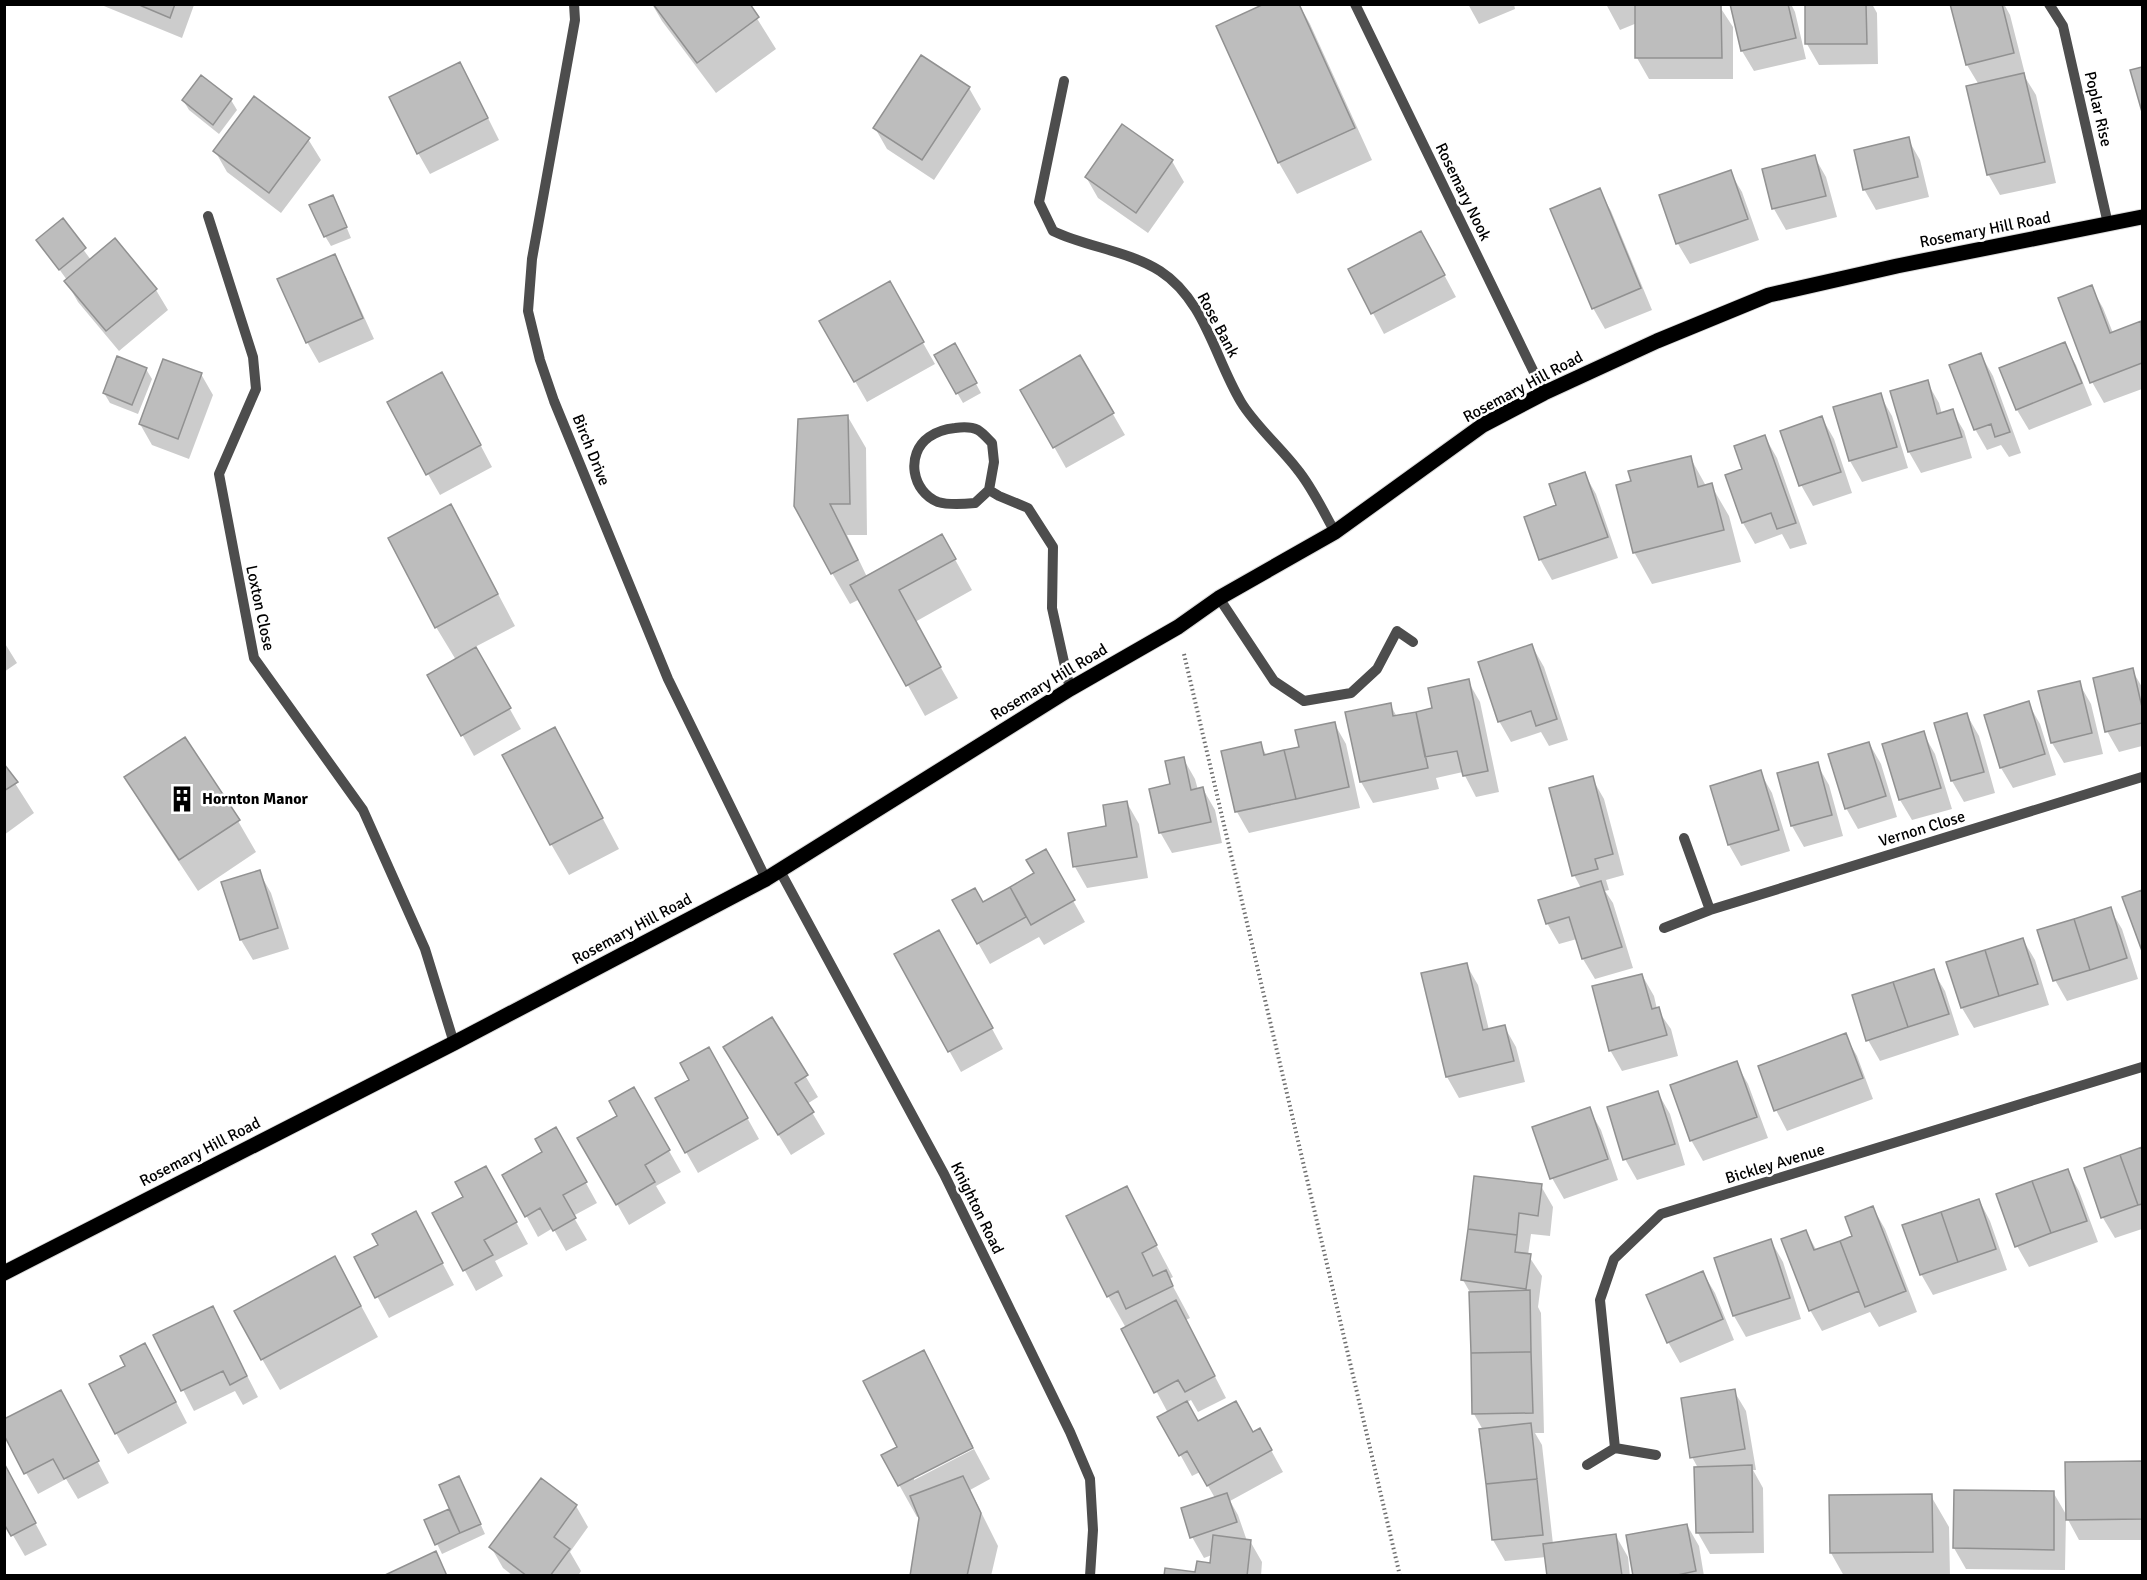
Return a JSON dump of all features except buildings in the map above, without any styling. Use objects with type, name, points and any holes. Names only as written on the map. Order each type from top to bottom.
[{"type":"main road","name":"Rosemary Hill Road","points":[[4,1273],[454,1043],[780,871],[1070,689],[1178,627],[1219,598],[1335,532],[1484,425],[1544,393],[1657,341],[1769,295],[1896,266],[2142,217]]},
{"type":"street","name":"Birch Drive","points":[[574,4],[574,20],[532,259],[528,311],[540,360],[554,401],[668,679],[766,879]]},
{"type":"street","name":"Rosemary Nook","points":[[1356,4],[1544,393]]},
{"type":"street","name":"Poplar Rise","points":[[2049,4],[2063,26],[2108,224]]},
{"type":"street","name":"Rose Bank","points":[[1065,81],[1039,202],[1053,231],[1070,239],[1139,261],[1160,271],[1180,288],[1193,305],[1242,404],[1299,471],[1335,532]]},
{"type":"street","name":"Loxton Close","points":[[208,216],[253,357],[256,389],[219,474],[254,658],[363,810],[425,949],[454,1043]]},
{"type":"street","points":[[961,427],[977,430],[992,443],[994,462],[989,490],[975,503],[964,504],[939,502],[925,493],[917,484],[914,471],[916,456],[921,445],[930,436],[946,429],[961,427]]},
{"type":"street","points":[[989,490],[1028,508],[1053,547],[1052,608],[1070,689]]},
{"type":"street","points":[[1219,598],[1274,681],[1304,701],[1351,693],[1377,669],[1396,631],[1413,642]]},
{"type":"street","name":"Vernon Close","points":[[1664,928],[1710,910],[2142,777]]},
{"type":"street","points":[[1684,838],[1710,910]]},
{"type":"street","name":"Knighton Road","points":[[780,871],[944,1174],[1074,1441],[1090,1479],[1094,1530],[1090,1575]]},
{"type":"street","name":"Bickley Avenue","points":[[1615,1448],[1600,1300],[1614,1259],[1661,1214],[2142,1067]]},
{"type":"street","points":[[1587,1465],[1615,1448],[1656,1455]]},
{"type":"path","points":[[1178,627],[1400,1575]]},
{"type":"place","name":"Hornton Manor","points":[[182,799]]}]
